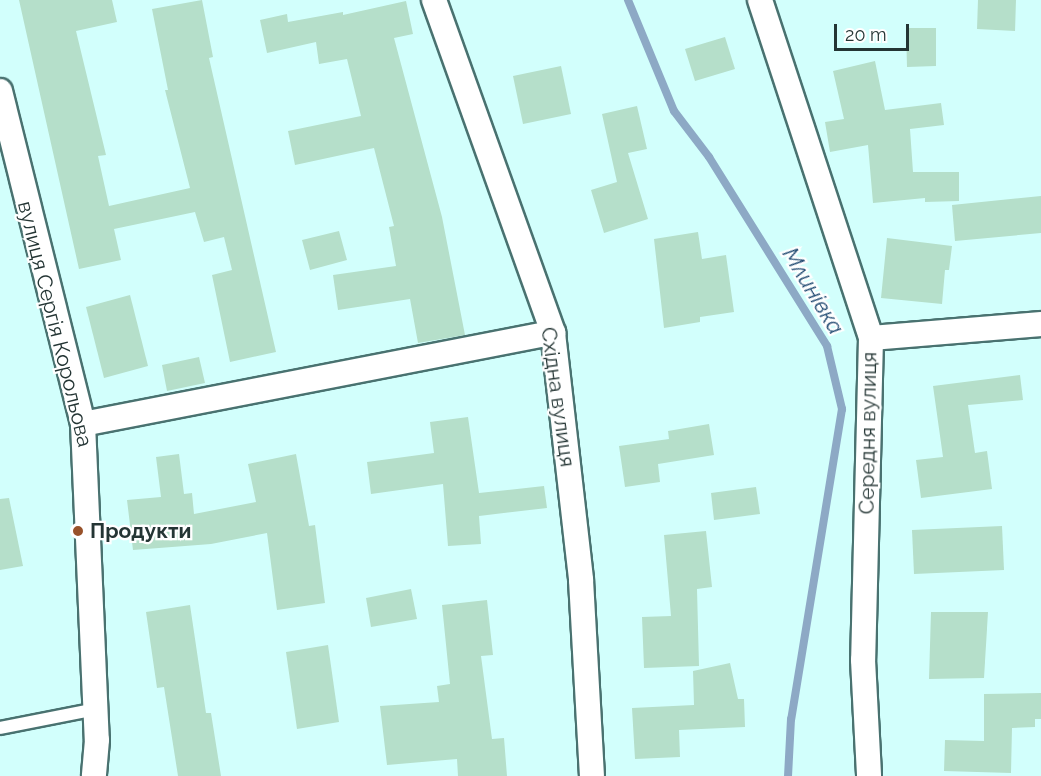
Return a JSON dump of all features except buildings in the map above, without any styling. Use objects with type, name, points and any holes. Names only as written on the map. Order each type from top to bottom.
[{"type":"street","name":"Східна вулиця","points":[[434,0],[553,333],[581,580],[592,776]]},
{"type":"street","name":"Середня вулиця","points":[[760,0],[870,338],[863,660],[869,776]]},
{"type":"street","name":"вулиця Сергія Корольова","points":[[0,91],[83,424],[96,709],[94,776]]},
{"type":"street","points":[[870,338],[1041,324]]},
{"type":"street","points":[[83,424],[553,333]]},
{"type":"lane","points":[[0,728],[96,709]]},
{"type":"waterway","name":"Млинівка","points":[[628,0],[674,111],[709,157],[827,346],[842,409],[791,719],[788,776]]},
{"type":"place","name":"Продукти","points":[[78,531]]}]
